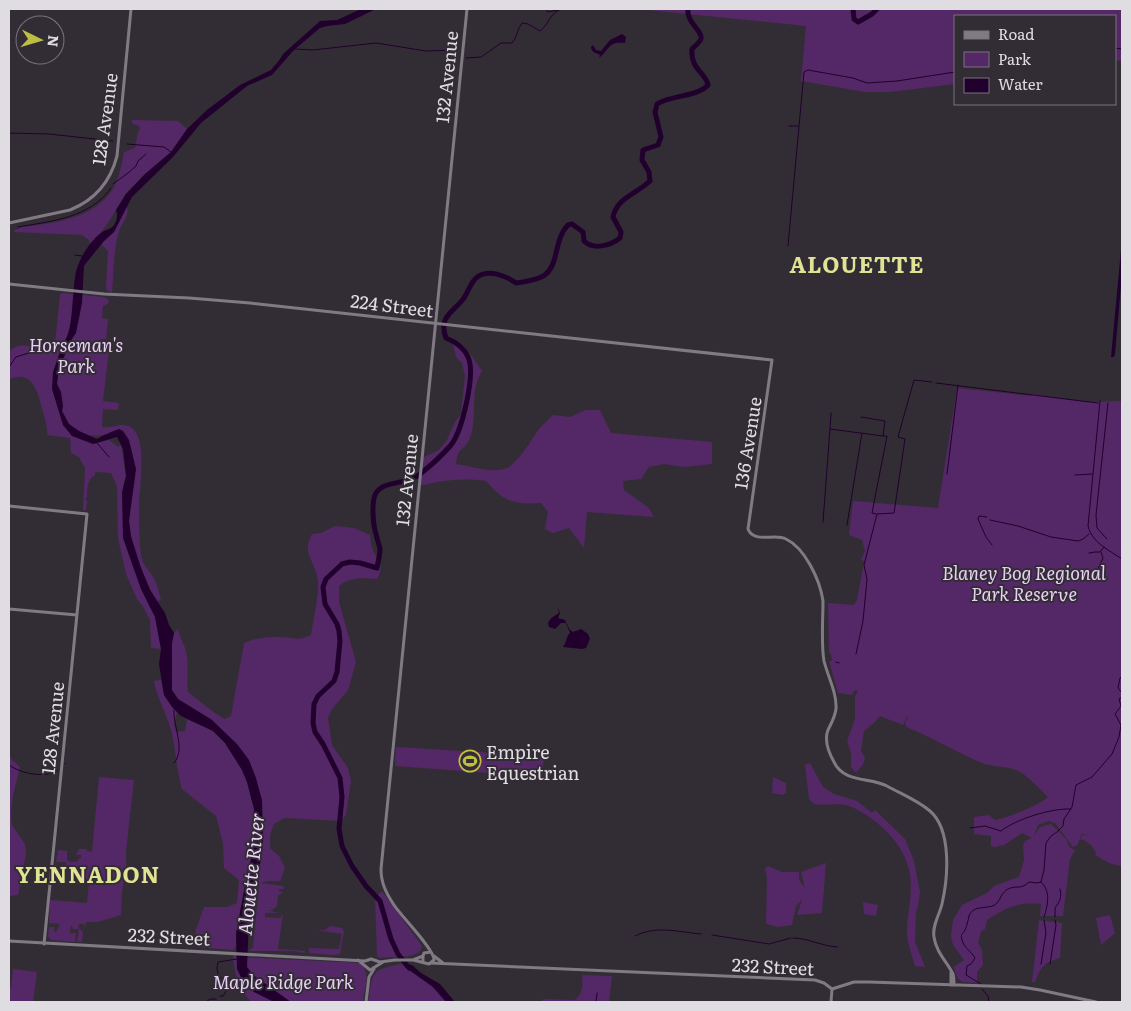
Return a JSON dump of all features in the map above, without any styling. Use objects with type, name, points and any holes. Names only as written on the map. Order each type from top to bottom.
[{"type":"street","name":"128 Avenue","points":[[9,223],[77,207],[96,195],[108,180],[117,156],[130,9]]},
{"type":"street","name":"132 Avenue","points":[[431,952],[388,896],[381,879],[381,869],[421,462],[437,325],[467,9]]},
{"type":"street","name":"224 Street","points":[[9,284],[72,291],[250,303],[437,325],[772,360]]},
{"type":"street","name":"136 Avenue","points":[[772,360],[749,530],[756,537],[777,536],[790,542],[808,560],[821,593],[823,600],[824,657],[836,706],[835,716],[827,731],[826,739],[833,762],[838,769],[849,776],[885,786],[918,802],[931,812],[939,823],[944,835],[946,852],[942,905],[934,927],[934,938],[938,949],[953,974],[952,985]]},
{"type":"street","name":"128 Avenue","points":[[9,506],[87,514],[44,944]]},
{"type":"street","points":[[9,609],[77,615]]},
{"type":"street","name":"232 Street","points":[[9,941],[367,960]]},
{"type":"street","points":[[423,941],[424,961]]},
{"type":"street","points":[[412,960],[431,952],[444,963]]},
{"type":"street","points":[[366,1002],[369,977],[366,967],[367,960],[384,962],[412,960],[424,961],[427,964],[431,963],[434,956]]},
{"type":"street","points":[[358,960],[370,970],[384,962]]},
{"type":"street","points":[[369,977],[375,968],[375,961]]},
{"type":"street","name":"232 Street","points":[[431,963],[815,980],[824,983],[832,989],[854,982],[1026,987],[1096,1002]]},
{"type":"street","points":[[831,1002],[832,989]]},
{"type":"green space","points":[[639,9],[1122,9],[1122,61],[1116,60],[1116,15],[954,15],[954,84],[890,92],[865,92],[801,81],[806,26]]},
{"type":"green space","points":[[131,120],[178,121],[187,129],[171,152],[126,193],[108,223],[91,245],[89,240],[82,235],[14,232],[22,227],[72,218],[95,207],[105,199],[117,180],[124,152],[135,148],[140,129]]},
{"type":"green space","points":[[127,206],[127,215],[116,243],[112,292],[106,288],[108,251],[101,244],[114,232]]},
{"type":"green space","name":"Horseman's Park","points":[[60,294],[108,299],[109,303],[103,306],[102,318],[108,319],[106,339],[100,339],[110,342],[103,401],[119,403],[118,410],[103,409],[102,427],[128,426],[137,434],[140,442],[142,462],[139,501],[141,551],[143,562],[154,578],[161,600],[157,601],[148,583],[138,562],[132,541],[129,512],[135,470],[131,453],[116,430],[104,435],[91,435],[90,439],[93,444],[109,440],[118,447],[121,446],[126,476],[123,486],[123,538],[141,589],[155,617],[161,649],[151,648],[150,620],[137,599],[126,574],[118,538],[117,486],[111,473],[95,472],[95,475],[88,484],[87,497],[85,498],[87,501],[86,510],[83,511],[85,468],[79,457],[71,453],[70,438],[47,435],[40,401],[32,383],[23,377],[9,379],[9,352],[13,348],[27,346],[48,349],[55,344]]},
{"type":"green space","points":[[453,344],[472,356],[482,371],[475,388],[472,432],[467,444],[458,454],[456,464],[488,470],[507,468],[520,456],[539,429],[553,415],[570,417],[586,410],[600,410],[611,433],[712,442],[712,464],[684,467],[664,464],[649,467],[641,479],[623,481],[624,490],[649,508],[654,517],[587,512],[584,548],[569,528],[553,533],[545,529],[548,512],[541,503],[523,503],[510,500],[498,493],[486,481],[452,480],[419,486],[422,458],[439,450],[447,440],[461,414],[465,376],[462,363],[456,357]]},
{"type":"green space","name":"Blaney Bog Regional Park Reserve","points":[[957,388],[1031,396],[1032,394],[1087,402],[1122,401],[1122,866],[1111,864],[1102,859],[1096,855],[1091,845],[1080,839],[1083,835],[1092,836],[1082,834],[1077,845],[1073,847],[1055,823],[1049,821],[1038,825],[1034,836],[1040,827],[1051,824],[1066,839],[1070,848],[1075,850],[1070,859],[1063,916],[1040,916],[1041,904],[1026,904],[1006,909],[987,920],[985,929],[981,931],[978,943],[982,950],[983,965],[977,972],[977,983],[961,981],[955,973],[954,967],[964,960],[953,945],[951,936],[953,920],[962,905],[987,893],[994,886],[1019,877],[1024,860],[1023,846],[1025,841],[1032,838],[1022,833],[1004,845],[991,846],[991,836],[974,834],[974,817],[989,815],[995,820],[1000,819],[1031,807],[1048,797],[1029,779],[1016,770],[982,763],[906,727],[907,716],[903,725],[880,716],[864,731],[861,751],[865,758],[856,773],[851,767],[851,753],[847,741],[855,719],[855,697],[858,691],[855,690],[851,695],[838,693],[829,661],[832,661],[831,654],[829,653],[828,603],[854,605],[857,600],[864,563],[861,560],[865,551],[862,540],[849,535],[853,501],[938,508]]},
{"type":"green space","points":[[335,526],[354,528],[370,535],[372,548],[381,566],[377,579],[362,578],[343,583],[339,586],[339,602],[356,662],[348,690],[332,709],[328,718],[332,745],[348,768],[351,781],[346,815],[341,821],[284,818],[274,824],[270,835],[270,848],[279,856],[285,868],[280,881],[260,883],[283,886],[284,889],[279,889],[279,891],[283,892],[278,896],[277,906],[272,910],[268,910],[278,913],[265,913],[265,917],[280,918],[283,914],[278,949],[305,951],[304,953],[295,951],[250,951],[253,948],[259,884],[253,889],[261,860],[263,843],[262,800],[212,720],[178,699],[172,690],[172,643],[174,633],[178,629],[188,664],[188,692],[221,717],[225,719],[231,716],[244,643],[266,638],[299,639],[311,635],[318,582],[308,546],[312,534],[321,533]]},
{"type":"green space","points":[[161,680],[164,695],[177,712],[174,724],[176,732],[185,731],[187,719],[213,731],[225,743],[242,770],[247,782],[254,809],[253,853],[248,869],[236,934],[236,946],[233,950],[194,946],[196,929],[204,907],[227,907],[237,903],[239,880],[224,868],[223,843],[216,816],[182,789],[171,730],[154,681]]},
{"type":"green space","name":"Empire Equestrian","points":[[396,747],[544,756],[542,777],[395,766]]},
{"type":"green space","points":[[9,753],[12,760],[20,767],[13,795],[12,825],[25,844],[26,854],[18,895],[9,896]]},
{"type":"green space","points":[[810,763],[823,787],[834,794],[857,801],[872,813],[875,810],[905,839],[914,861],[920,892],[916,912],[915,942],[925,967],[915,966],[908,940],[907,925],[911,882],[903,853],[897,843],[881,826],[862,812],[843,805],[814,804],[809,799],[805,765]]},
{"type":"green space","points":[[99,777],[134,780],[121,915],[98,922],[86,922],[85,928],[84,924],[79,924],[78,927],[83,932],[82,942],[77,941],[79,929],[73,929],[72,925],[70,933],[76,933],[75,942],[51,940],[48,936],[49,927],[54,927],[56,932],[60,924],[49,923],[50,900],[87,903],[89,883],[81,883],[81,879],[77,878],[76,882],[67,882],[70,876],[77,873],[76,867],[73,868],[73,866],[66,865],[66,862],[56,862],[58,850],[67,851],[67,860],[71,862],[78,861],[81,858],[81,855],[76,855],[79,849],[87,849],[87,851],[92,852]]},
{"type":"green space","points":[[773,777],[786,783],[786,793],[783,795],[772,793]]},
{"type":"green space","points":[[826,863],[822,913],[797,915],[802,900],[796,906],[792,925],[778,927],[766,924],[767,877],[765,869],[768,866],[782,872],[799,872],[799,880],[805,888],[801,872]]},
{"type":"green space","points":[[382,891],[422,946],[416,954],[401,957],[379,958],[377,956],[375,898]]},
{"type":"green space","points":[[863,902],[878,905],[876,916],[864,914]]},
{"type":"green space","points":[[1110,915],[1115,933],[1101,945],[1096,918]]},
{"type":"green space","points":[[1039,920],[1062,923],[1060,958],[1044,966],[1035,982],[1032,982]]},
{"type":"green space","points":[[330,926],[342,928],[344,931],[340,954],[309,953],[309,948],[339,949],[342,934],[316,930],[325,930]]},
{"type":"green space","name":"Maple Ridge Park","points":[[233,954],[237,954],[237,957],[360,963],[366,971],[363,1002],[251,1002],[238,980]]},
{"type":"green space","points":[[401,964],[433,987],[446,1002],[368,1002],[372,978],[375,974],[383,968]]},
{"type":"green space","points":[[13,969],[37,972],[33,1002],[9,1002],[9,988],[11,988]]},
{"type":"green space","points":[[582,975],[612,976],[609,1002],[540,1002],[544,999],[575,1000],[580,995],[582,989]]},
{"type":"water","name":"Alouette River","points":[[361,9],[376,9],[345,24],[320,28],[294,50],[272,75],[247,86],[201,123],[173,157],[132,197],[114,232],[104,241],[84,266],[82,303],[76,333],[59,368],[57,384],[61,392],[62,411],[69,424],[97,439],[119,429],[123,431],[129,440],[136,469],[129,521],[131,536],[150,590],[165,613],[174,633],[172,643],[172,690],[178,699],[212,720],[237,744],[249,760],[256,778],[262,800],[263,843],[261,860],[253,889],[249,919],[247,967],[253,975],[291,1002],[274,1002],[245,986],[237,969],[236,934],[248,869],[253,853],[254,809],[247,782],[242,770],[225,743],[213,731],[181,716],[164,695],[159,664],[161,649],[155,617],[141,589],[123,538],[122,492],[126,476],[123,449],[117,437],[93,444],[72,436],[63,425],[52,389],[53,372],[62,346],[56,347],[63,343],[69,329],[75,276],[79,263],[94,240],[114,225],[117,218],[116,210],[126,194],[145,174],[171,152],[187,129],[207,110],[240,85],[271,70],[283,54],[320,21],[337,20]]},
{"type":"water","points":[[622,34],[626,37],[625,43],[612,44],[599,58],[600,55],[592,50],[591,47],[593,45],[596,50],[601,51],[610,40]]},
{"type":"water","points":[[1122,239],[1122,274],[1115,354],[1114,357],[1111,357]]},
{"type":"water","points":[[557,606],[560,613],[558,618],[565,620],[570,630],[573,632],[581,629],[588,634],[590,639],[586,648],[563,647],[570,633],[566,623],[561,623],[555,629],[549,627],[549,621],[559,613]]},
{"type":"water","points":[[405,964],[412,965],[421,973],[440,984],[455,1002],[446,1002],[433,987],[405,967]]},
{"type":"waterway","points":[[545,9],[548,12],[558,10]]},
{"type":"waterway","points":[[466,58],[481,57],[501,43],[512,43],[522,23],[528,24],[540,31],[551,16],[561,9]]},
{"type":"waterway","points":[[409,968],[398,954],[391,939],[380,901],[366,886],[352,866],[342,846],[339,829],[342,797],[340,778],[315,732],[313,723],[314,704],[318,696],[334,681],[337,672],[340,641],[337,624],[325,604],[323,587],[326,579],[342,564],[350,562],[360,563],[377,568],[380,549],[373,513],[373,502],[376,493],[385,486],[409,480],[420,474],[451,445],[455,438],[467,402],[470,365],[468,357],[462,348],[446,338],[444,325],[448,315],[464,298],[474,280],[481,275],[491,273],[516,283],[544,276],[553,264],[560,237],[568,225],[572,224],[583,232],[584,241],[588,244],[602,246],[620,238],[621,232],[613,217],[618,205],[650,181],[649,172],[642,160],[643,150],[658,145],[661,137],[655,112],[657,104],[697,92],[708,85],[693,61],[692,49],[701,39],[701,36],[689,18],[688,9]]},
{"type":"waterway","points":[[853,9],[854,19],[858,22],[877,9]]},
{"type":"waterway","points":[[295,49],[313,50],[376,43],[426,51],[456,50]]},
{"type":"waterway","points":[[1116,48],[1122,49]]},
{"type":"waterway","points":[[788,246],[804,72],[808,70],[853,78],[867,83],[897,81],[954,72]]},
{"type":"waterway","points":[[789,126],[798,126]]},
{"type":"waterway","points":[[9,133],[49,134],[113,141]]},
{"type":"waterway","points":[[127,144],[164,147],[171,152]]},
{"type":"waterway","points":[[113,184],[136,166],[138,161],[146,154]]},
{"type":"waterway","points":[[18,227],[57,220],[81,212],[92,206],[111,188]]},
{"type":"waterway","points":[[75,255],[82,256]]},
{"type":"waterway","points":[[9,367],[16,357],[32,352],[41,353],[58,346]]},
{"type":"waterway","points":[[856,654],[863,621],[867,579],[864,565],[877,514],[894,513],[905,439],[898,437],[914,380],[932,382]]},
{"type":"waterway","points":[[936,383],[1098,403]]},
{"type":"waterway","points":[[947,474],[958,385]]},
{"type":"waterway","points":[[1100,401],[1088,526],[1097,542],[1122,559]]},
{"type":"waterway","points":[[1107,539],[1097,528],[1096,515],[1108,403]]},
{"type":"waterway","points":[[831,413],[830,429],[883,436]]},
{"type":"waterway","points":[[861,417],[885,421],[883,436],[887,436],[872,513],[876,514]]},
{"type":"waterway","points":[[823,522],[830,429]]},
{"type":"waterway","points":[[847,525],[862,433]]},
{"type":"waterway","points":[[97,443],[109,457]]},
{"type":"waterway","points":[[1075,475],[1092,474]]},
{"type":"waterway","points":[[987,517],[979,516],[978,519],[992,545]]},
{"type":"waterway","points":[[990,520],[1018,526],[1051,537],[1078,541],[1089,534]]},
{"type":"waterway","points":[[1089,553],[1100,552],[1104,547]]},
{"type":"waterway","points":[[1097,571],[1103,558],[1101,552]]},
{"type":"waterway","points":[[1122,677],[1120,678],[1118,688],[1122,693]]},
{"type":"waterway","points":[[981,984],[966,975],[967,966],[975,958],[964,945],[961,938],[969,916],[974,910],[996,904],[1008,889],[1021,887],[1029,882],[1041,882],[1046,843],[1063,826],[1064,819],[1072,807],[1076,785],[1092,777],[1112,754],[1119,737],[1121,725],[1115,714],[1121,706],[1119,699],[1122,697]]},
{"type":"waterway","points":[[174,710],[179,745],[179,751],[174,763]]},
{"type":"waterway","points":[[9,765],[20,771],[39,775],[58,771]]},
{"type":"waterway","points":[[970,828],[985,826],[1001,831],[1016,822],[1034,815],[1054,810],[1071,809]]},
{"type":"waterway","points":[[1041,882],[1047,894],[1044,917]]},
{"type":"waterway","points":[[1055,917],[1055,908],[1061,897],[1060,889]]},
{"type":"waterway","points":[[1041,964],[1046,933],[1044,920]]},
{"type":"waterway","points":[[1050,964],[1056,925],[1055,920]]},
{"type":"waterway","points":[[635,936],[659,930],[701,934]]},
{"type":"waterway","points":[[712,935],[769,944],[791,938]]},
{"type":"waterway","points":[[793,938],[837,947]]},
{"type":"waterway","points":[[220,996],[223,996],[227,990],[217,971],[218,962],[237,959]]},
{"type":"waterway","points":[[982,989],[988,996],[989,1002]]},
{"type":"waterway","points":[[596,1002],[597,993]]},
{"type":"waterway","points":[[206,1002],[210,999],[216,999]]},
{"type":"place","name":"Empire Equestrian","points":[[470,761]]},
{"type":"district","name":"ALOUETTE","points":[[857,263]]},
{"type":"district","name":"YENNADON","points":[[88,873]]}]
